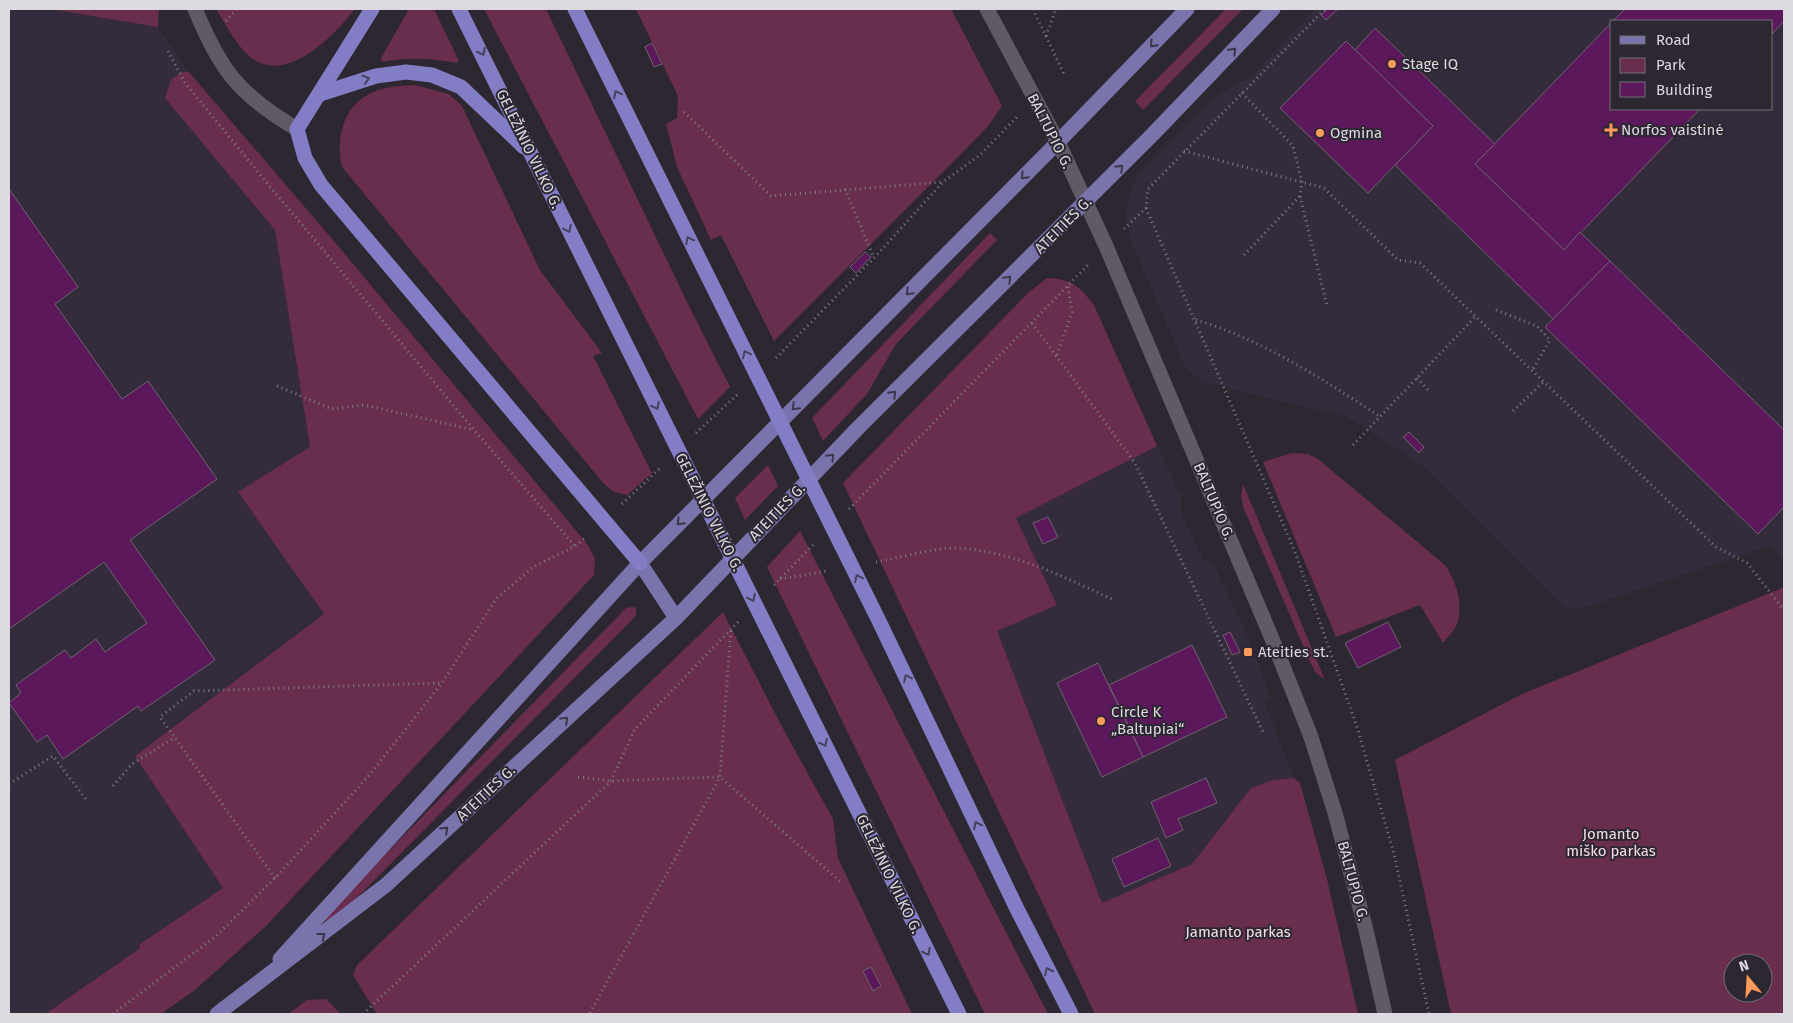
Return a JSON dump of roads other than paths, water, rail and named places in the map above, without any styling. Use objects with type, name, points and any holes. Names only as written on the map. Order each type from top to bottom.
[{"type":"highway","points":[[372,9],[297,129],[305,158],[322,185],[640,563]]},
{"type":"highway","name":"GELEŽINIO VILKO G.","points":[[459,9],[959,1014]]},
{"type":"highway","points":[[575,9],[879,621],[1017,910],[1070,1014]]},
{"type":"highway","points":[[320,94],[376,76],[406,72],[432,75],[461,87],[531,154]]},
{"type":"main road","name":"ATEITIES G.","points":[[255,986],[640,563],[1058,142],[1186,9]]},
{"type":"main road","name":"ATEITIES G.","points":[[217,1014],[386,885],[676,618],[858,428],[1085,202],[1273,9]]},
{"type":"main road","points":[[640,563],[676,618]]},
{"type":"street","points":[[194,9],[208,41],[230,78],[252,100],[297,129]]},
{"type":"street","name":"BALTUPIO G.","points":[[987,9],[1058,142],[1106,246],[1192,447],[1311,737],[1335,813],[1366,930],[1385,1014]]},
{"type":"place","name":"Stage IQ","points":[[1392,64]]},
{"type":"place","name":"Norfos vaistinė","points":[[1611,130]]},
{"type":"place","name":"Ogmina","points":[[1320,133]]},
{"type":"place","name":"Ateities st.","points":[[1248,652]]},
{"type":"place","name":"Circle K „Baltupiai“","points":[[1101,721]]},
{"type":"park label","name":"Jomanto miško parkas","points":[[1611,842]]},
{"type":"park label","name":"Jamanto parkas","points":[[1238,932]]}]
